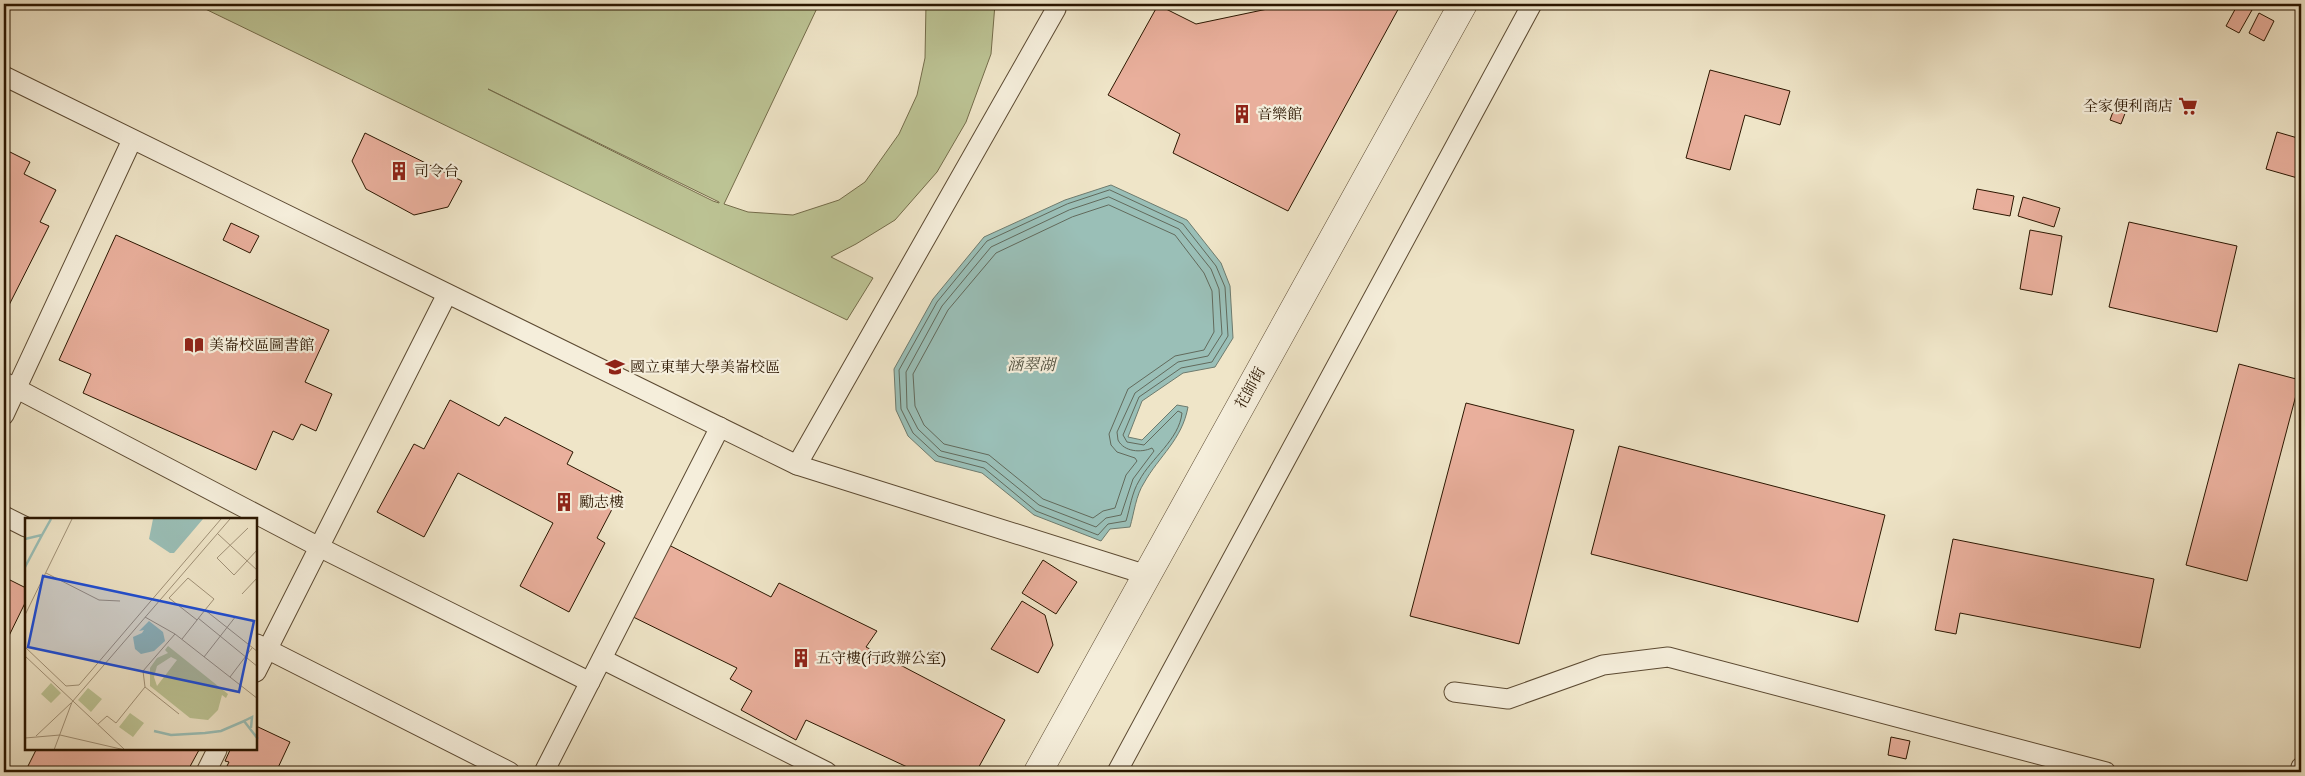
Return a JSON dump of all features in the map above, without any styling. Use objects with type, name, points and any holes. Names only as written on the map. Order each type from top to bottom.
[{"type":"street","name":"花師街","points":[[1038,772],[1463,4]]},
{"type":"lane","points":[[797,465],[1056,10],[1054,4]]},
{"type":"lane","points":[[1117,772],[1532,4]]},
{"type":"lane","points":[[4,76],[797,465],[1148,575]]},
{"type":"lane","points":[[4,415],[10,386],[132,140]]},
{"type":"lane","points":[[258,663],[262,646],[319,547],[447,294]]},
{"type":"lane","points":[[10,386],[319,547],[590,682]]},
{"type":"lane","points":[[544,772],[720,427]]},
{"type":"lane","points":[[4,516],[25,526]]},
{"type":"lane","points":[[262,646],[510,772]]},
{"type":"lane","points":[[1454,692],[1508,699],[1603,666],[1668,657],[2106,772]]},
{"type":"lane","points":[[602,659],[827,772]]},
{"type":"lane","points":[[206,772],[216,751]]},
{"type":"lane","points":[[2300,772],[2301,767]]},
{"type":"green space","points":[[195,4],[819,4],[724,204],[748,212],[793,215],[839,200],[865,182],[899,134],[917,95],[925,58],[926,4],[995,4],[991,54],[966,122],[937,172],[895,220],[831,257],[873,278],[847,320]],"holes":[[[488,89],[719,202],[713,201]]]},
{"type":"water","name":"涵翠湖","points":[[1111,185],[1187,220],[1221,263],[1230,286],[1233,338],[1215,367],[1183,373],[1142,401],[1128,437],[1142,440],[1177,405],[1188,407],[1181,429],[1141,488],[1130,527],[1110,529],[1101,541],[1034,515],[982,473],[935,461],[908,436],[896,410],[894,369],[933,299],[984,237],[1065,200]]},
{"type":"building","name":"音樂館","points":[[1279,4],[1401,4],[1288,211],[1173,153],[1180,134],[1108,95],[1158,5],[1196,24],[1277,7]]},
{"type":"building","points":[[2238,4],[2252,10],[2239,33],[2226,26]]},
{"type":"building","points":[[2259,13],[2274,21],[2264,41],[2249,33]]},
{"type":"building","points":[[1710,70],[1790,91],[1780,125],[1745,115],[1730,170],[1686,158]]},
{"type":"building","points":[[2118,98],[2129,103],[2121,124],[2110,120]]},
{"type":"building","points":[[2277,132],[2301,139],[2301,179],[2266,169]]},
{"type":"building","name":"司令台","points":[[365,133],[462,181],[448,207],[414,215],[366,189],[352,161]]},
{"type":"building","points":[[4,149],[30,162],[24,174],[56,190],[40,222],[49,226],[4,315]]},
{"type":"building","points":[[1977,189],[2014,196],[2010,216],[1973,209]]},
{"type":"building","points":[[2023,197],[2060,208],[2054,227],[2018,216]]},
{"type":"building","points":[[2129,222],[2237,246],[2217,332],[2109,307]]},
{"type":"building","points":[[231,223],[259,236],[250,253],[223,240]]},
{"type":"building","points":[[2030,230],[2062,236],[2052,295],[2020,289]]},
{"type":"building","name":"美崙校區圖書館","points":[[116,235],[329,330],[305,382],[332,394],[316,431],[301,424],[293,440],[273,431],[256,470],[83,393],[91,374],[59,360]]},
{"type":"building","points":[[2239,364],[2300,380],[2247,581],[2186,565]]},
{"type":"building","name":"勵志樓","points":[[450,400],[499,426],[505,417],[573,452],[567,464],[621,492],[597,538],[605,543],[569,612],[520,586],[553,523],[458,473],[424,537],[377,512],[414,444],[424,449]]},
{"type":"building","points":[[1466,403],[1574,430],[1519,644],[1410,616]]},
{"type":"building","points":[[1619,446],[1885,515],[1858,622],[1591,554]]},
{"type":"building","name":"五守樓(行政辦公室)","points":[[657,539],[771,597],[779,583],[877,631],[866,647],[1005,720],[976,772],[918,772],[806,720],[796,740],[741,710],[752,691],[730,679],[737,668],[621,611]]},
{"type":"building","points":[[1953,539],[2154,579],[2140,648],[1960,613],[1956,634],[1935,630]]},
{"type":"building","points":[[1043,560],[1077,582],[1056,614],[1022,593]]},
{"type":"building","points":[[4,577],[25,588],[25,603],[4,646]]},
{"type":"building","points":[[1022,601],[1045,615],[1053,645],[1038,673],[991,649]]},
{"type":"building","points":[[258,727],[290,742],[276,772],[224,772],[229,762],[225,761],[230,751],[258,751]]},
{"type":"building","points":[[1891,737],[1910,741],[1906,759],[1888,755]]},
{"type":"building","points":[[36,751],[198,751],[187,772],[25,772]]},
{"type":"place","name":"全家便利商店","points":[[2188,106]]},
{"type":"place","name":"音樂館","points":[[1242,114]]},
{"type":"place","name":"司令台","points":[[399,171]]},
{"type":"place","name":"美崙校區圖書館","points":[[194,345]]},
{"type":"place","name":"國立東華大學美崙校區","points":[[615,367]]},
{"type":"place","name":"勵志樓","points":[[564,502]]},
{"type":"place","name":"五守樓(行政辦公室)","points":[[801,658]]}]
